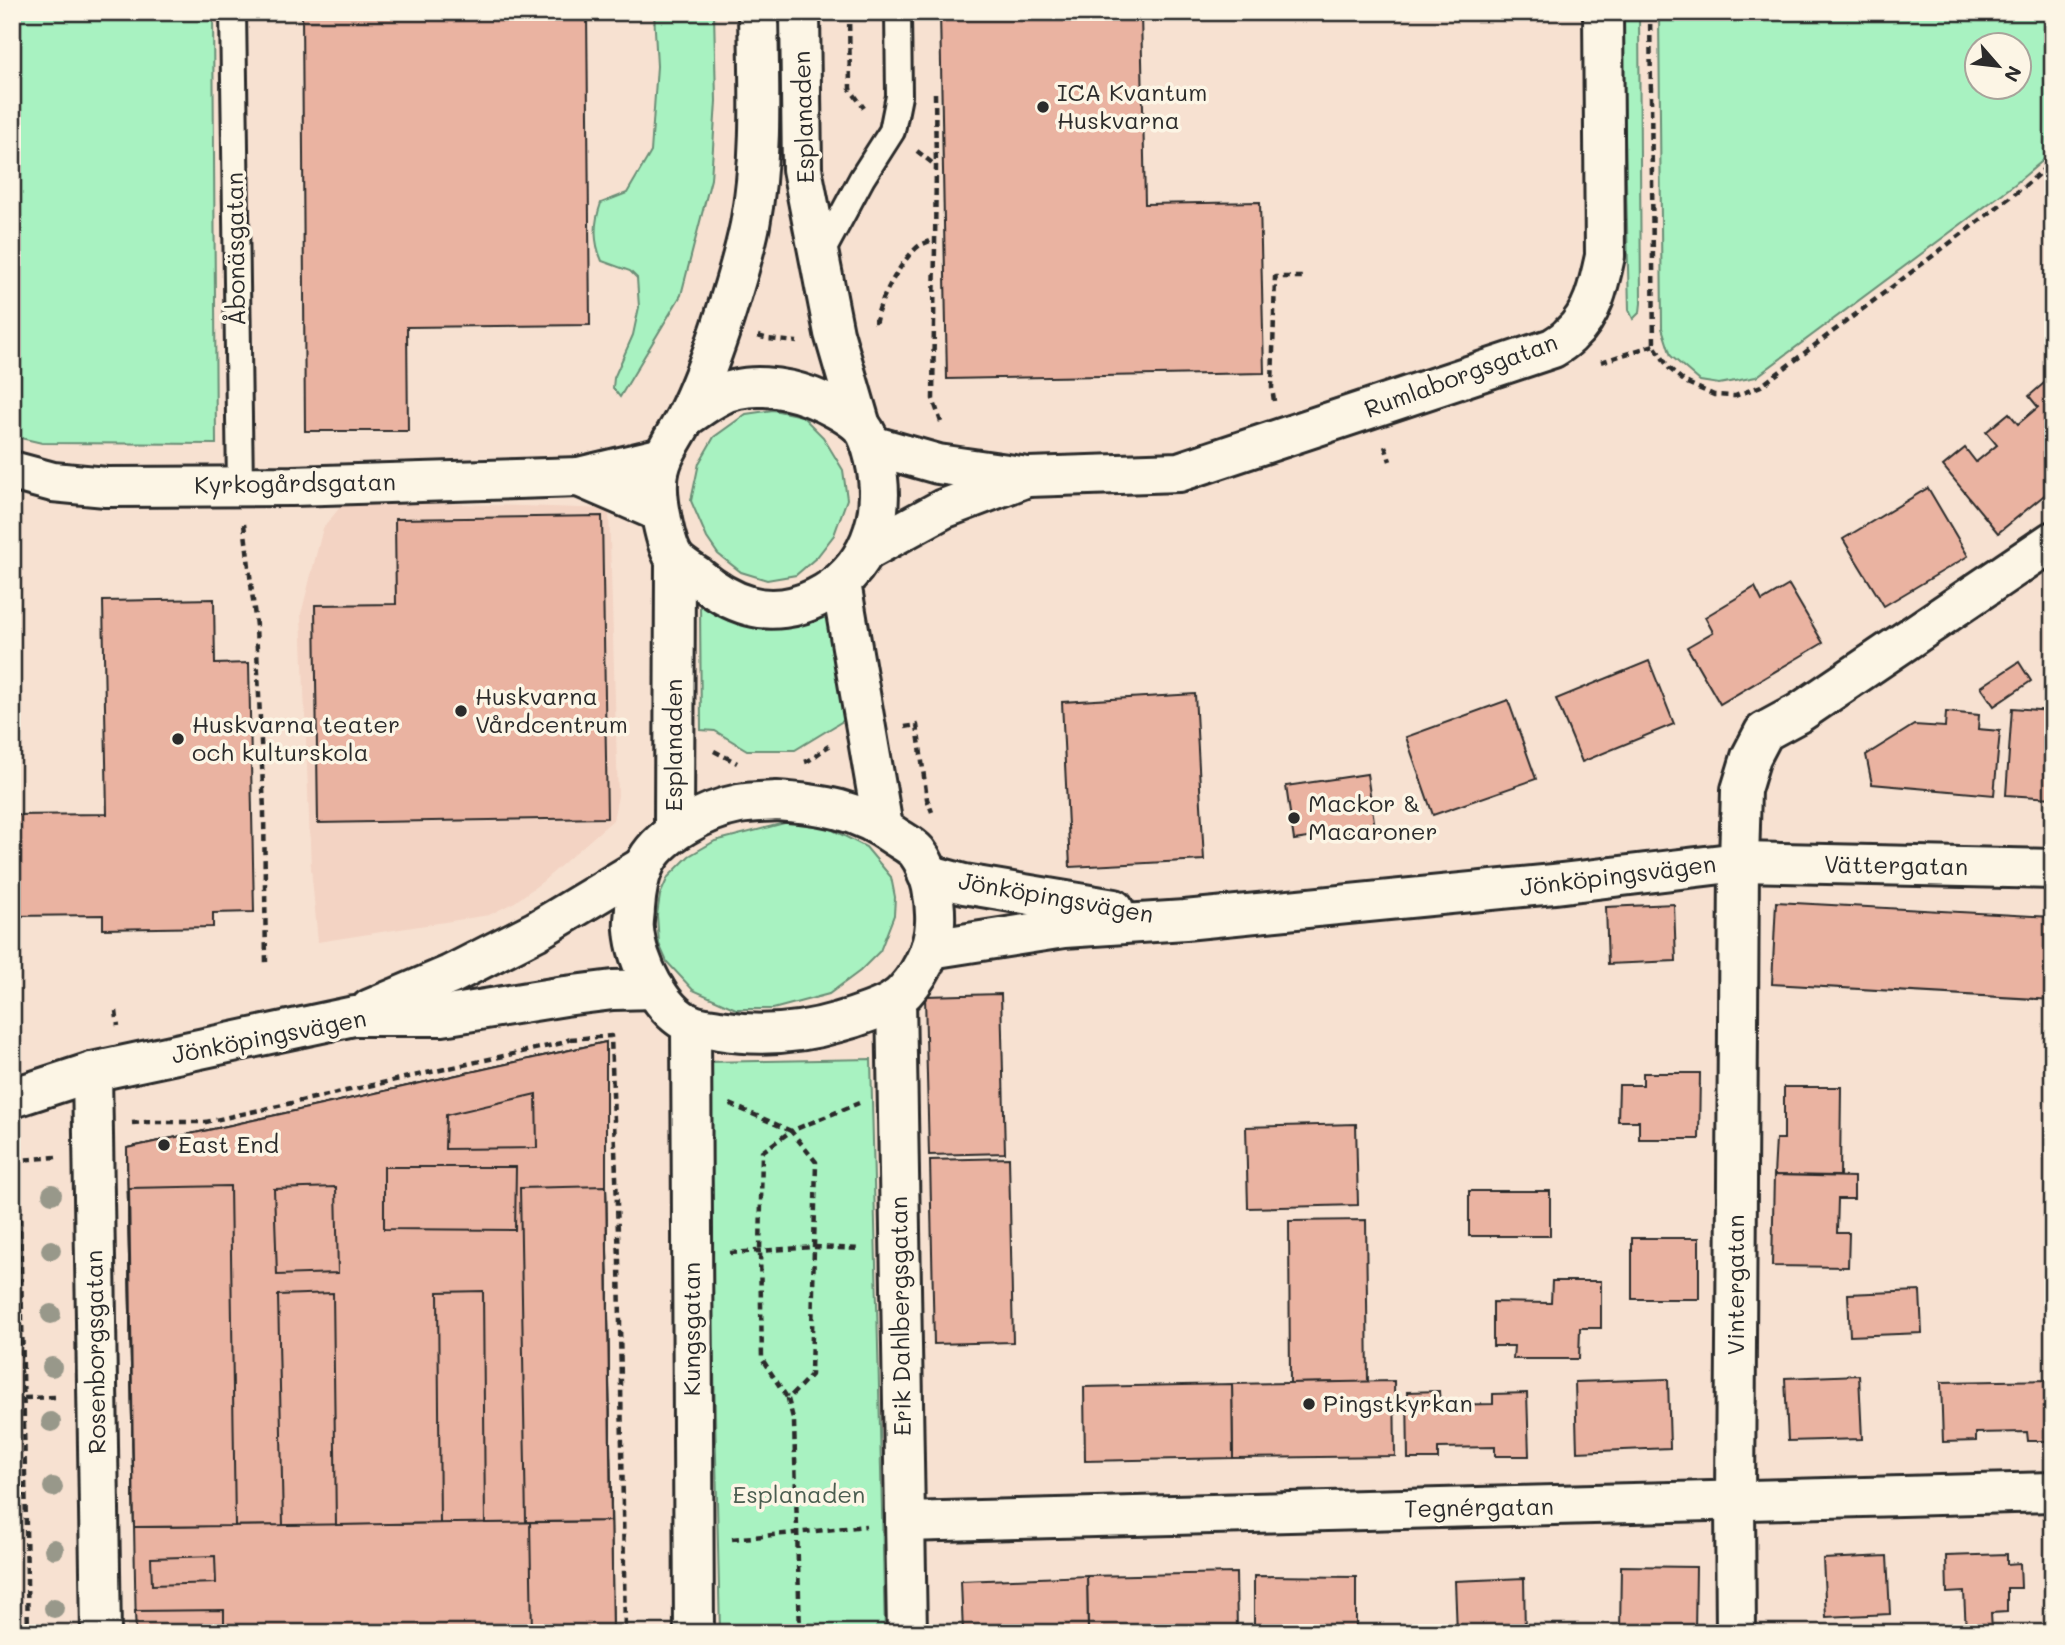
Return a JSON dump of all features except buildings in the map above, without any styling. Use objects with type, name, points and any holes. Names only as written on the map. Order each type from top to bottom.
[{"type":"street","name":"Esplanaden","points":[[686,417],[708,366],[750,226],[757,172],[760,101],[758,12]]},
{"type":"street","name":"Esplanaden","points":[[800,12],[802,169],[834,333],[866,435]]},
{"type":"street","name":"Rumlaborgsgatan","points":[[866,435],[938,464],[1028,477],[1179,472],[1553,348],[1572,334],[1598,293],[1605,256],[1603,12]]},
{"type":"street","points":[[768,387],[793,390],[825,403],[866,435],[878,474],[878,506],[874,529],[866,551],[841,583],[832,590],[805,604],[780,609],[752,607],[716,590],[675,559],[660,512],[658,481],[663,457],[686,417],[721,394],[768,387]]},
{"type":"street","points":[[579,477],[663,457]]},
{"type":"street","name":"Kyrkogårdsgatan","points":[[12,471],[53,482],[106,487],[292,486],[579,477]]},
{"type":"street","points":[[579,477],[660,512]]},
{"type":"street","name":"Rumlaborgsgatan","points":[[866,551],[943,509],[1028,477]]},
{"type":"street","name":"Jönköpingsvägen","points":[[930,949],[1064,928],[1185,920],[1554,884],[1739,862],[1741,790],[1751,757],[1764,732],[1799,713],[2053,541]]},
{"type":"street","name":"Esplanaden","points":[[675,559],[674,832],[654,850],[644,866],[636,899],[634,929],[648,979],[675,1013],[691,1025]]},
{"type":"street","points":[[841,583],[883,827]]},
{"type":"street","points":[[674,832],[707,814],[738,804],[776,801],[815,804],[852,813],[883,827],[917,851],[928,874],[935,913],[930,949],[914,977],[896,999],[821,1028],[784,1034],[746,1035],[691,1025]]},
{"type":"street","name":"Vättergatan","points":[[1739,862],[2053,869]]},
{"type":"street","name":"Vintergatan","points":[[1736,1633],[1739,862]]},
{"type":"street","points":[[354,1016],[450,975],[536,931],[644,866]]},
{"type":"street","name":"Jönköpingsvägen","points":[[928,874],[974,886],[1185,920]]},
{"type":"street","name":"Jönköpingsvägen","points":[[12,1098],[92,1072],[354,1016],[442,1016],[565,996],[613,990],[655,989]]},
{"type":"street","name":"Erik Dahlbergsgatan","points":[[896,999],[907,1633]]},
{"type":"street","name":"Kungsgatan","points":[[691,1025],[694,1633]]},
{"type":"street","name":"Rosenborgsgatan","points":[[92,1072],[101,1633]]},
{"type":"street","name":"Tegnérgatan","points":[[905,1522],[2053,1492]]},
{"type":"lane","name":"Åbonäsgatan","points":[[233,12],[240,485]]},
{"type":"lane","points":[[819,258],[862,178],[892,131],[899,96],[898,12]]},
{"type":"path","points":[[1650,12],[1654,345],[1669,368],[1685,382],[1714,395],[1735,396],[1761,386],[2003,203],[2053,161]]},
{"type":"path","points":[[935,82],[933,399],[943,428]]},
{"type":"path","points":[[721,326],[768,339],[791,342],[812,341],[876,321],[878,306],[905,262],[918,246],[935,239]]},
{"type":"path","points":[[1276,413],[1272,388],[1275,277],[1304,276]]},
{"type":"path","points":[[1593,364],[1654,345]]},
{"type":"path","points":[[249,569],[258,659],[266,964]]},
{"type":"path","points":[[801,763],[812,760],[825,748],[845,739],[867,735]]},
{"type":"path","points":[[675,746],[711,750],[743,766]]},
{"type":"path","points":[[565,996],[570,1039]]},
{"type":"path","points":[[12,1161],[117,1152],[117,1143],[132,1124],[206,1122],[562,1043],[570,1039],[611,1036],[619,1261],[625,1633]]},
{"type":"path","points":[[691,1086],[791,1131],[816,1162],[811,1375],[788,1399]]},
{"type":"path","points":[[800,1633],[794,1422],[788,1399],[762,1359],[762,1152],[791,1131],[898,1087]]},
{"type":"path","points":[[19,1160],[28,1633]]},
{"type":"path","points":[[692,1254],[814,1247],[900,1251]]},
{"type":"path","points":[[693,1543],[905,1522]]},
{"type":"shaded area","name":"Huskvarna Vårdcentrum","points":[[346,500],[609,509],[618,796],[613,820],[542,882],[515,902],[489,915],[318,942],[311,868],[301,614],[323,528]]},
{"type":"green space","points":[[12,12],[213,12],[216,444],[42,443],[12,436]]},
{"type":"green space","points":[[654,12],[714,12],[716,101],[711,179],[681,295],[620,397],[613,388],[614,378],[633,335],[639,307],[637,278],[630,271],[602,261],[597,246],[596,225],[601,203],[627,193],[651,152],[657,66]]},
{"type":"green space","points":[[1622,12],[1639,12],[1641,303],[1640,312],[1633,319],[1629,310]]},
{"type":"green space","points":[[1659,12],[2053,12],[2053,152],[2015,184],[1756,377],[1719,384],[1700,381],[1671,356],[1662,328]]},
{"type":"green space","points":[[773,410],[802,416],[823,437],[843,470],[847,499],[834,535],[817,557],[796,575],[767,580],[741,572],[718,554],[707,538],[691,501],[699,463],[714,437],[746,414]]},
{"type":"green space","points":[[700,604],[754,627],[793,623],[828,610],[846,719],[795,750],[747,750],[715,731],[701,730]]},
{"type":"green space","points":[[792,821],[823,825],[866,847],[891,877],[895,897],[894,915],[880,951],[860,971],[829,994],[773,1009],[736,1009],[693,990],[667,962],[659,944],[657,915],[660,895],[668,877],[689,856],[715,841]]},
{"type":"green space","name":"Esplanaden","points":[[871,1059],[885,1633],[720,1633],[707,1062]]},
{"type":"place","name":"ICA Kvantum Huskvarna","points":[[1043,107]]},
{"type":"place","name":"Huskvarna Vårdcentrum","points":[[461,711]]},
{"type":"place","name":"Huskvarna teater och kulturskola","points":[[178,739]]},
{"type":"place","name":"Mackor & Macaroner","points":[[1294,818]]},
{"type":"place","name":"East End","points":[[164,1145]]},
{"type":"place","name":"Pingstkyrkan","points":[[1309,1404]]}]
